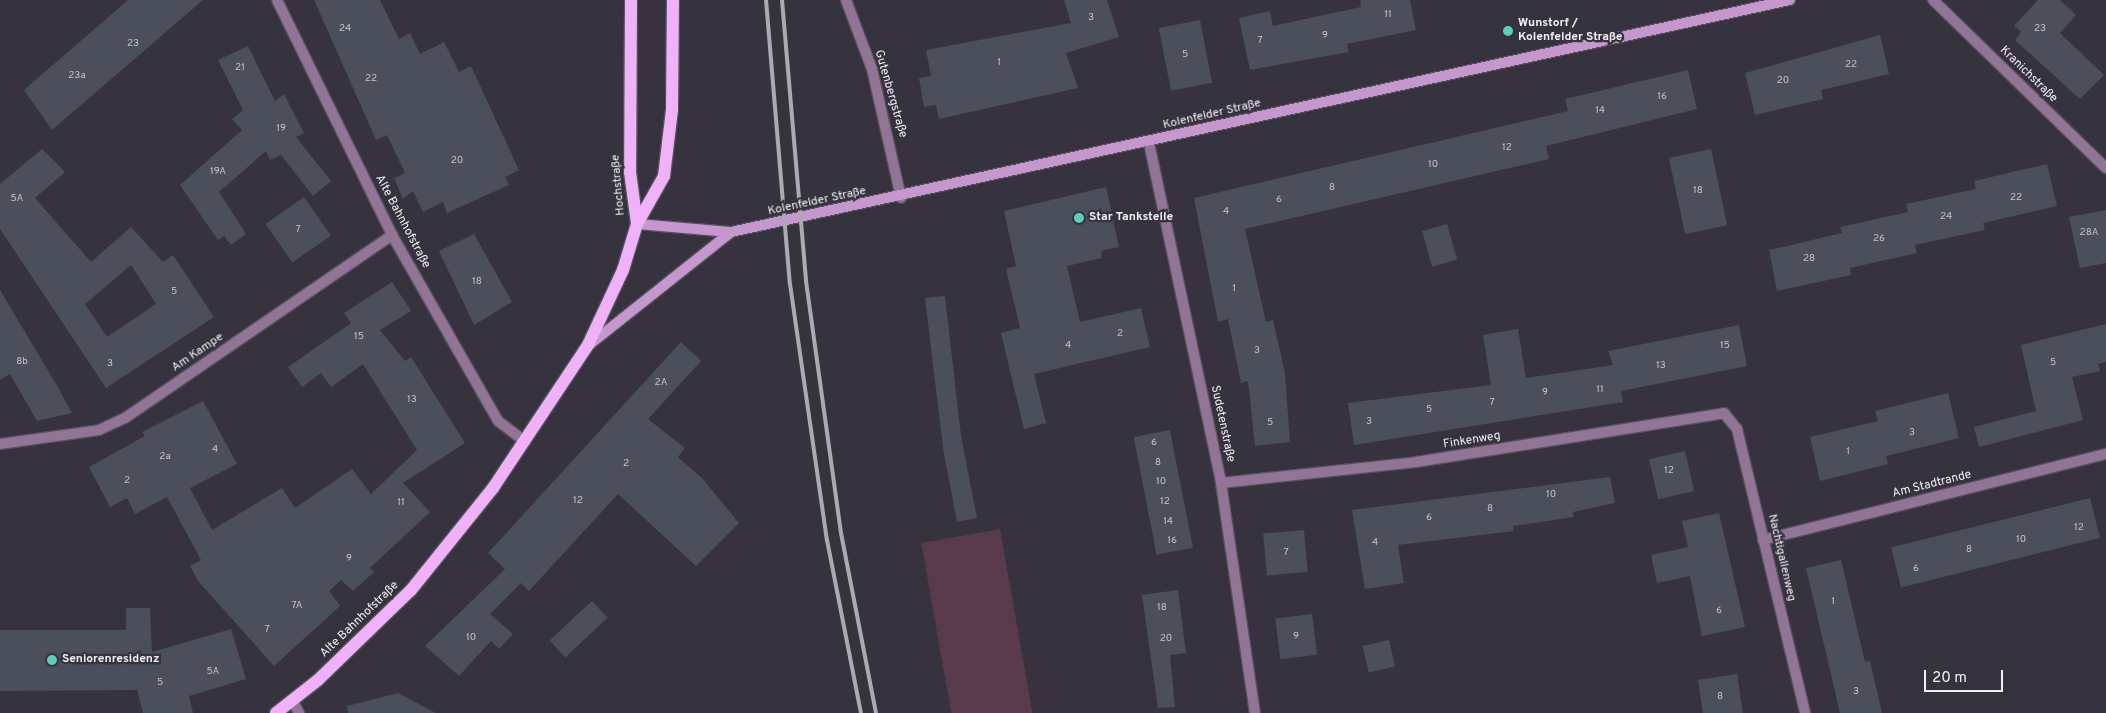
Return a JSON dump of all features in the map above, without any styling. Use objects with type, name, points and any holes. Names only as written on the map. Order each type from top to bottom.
[{"type":"main road","name":"Hochstraße","points":[[631,0],[630,172],[638,224]]},
{"type":"main road","name":"Hochstraße","points":[[638,224],[654,201],[670,151],[673,0]]},
{"type":"main road","name":"Kolenfelder Straße","points":[[638,224],[731,232],[901,198],[1790,0]]},
{"type":"main road","name":"Alte Bahnhofstraße","points":[[276,713],[296,708],[411,590],[525,441],[588,345],[623,270],[638,224]]},
{"type":"main road","points":[[588,345],[731,232]]},
{"type":"street","name":"Alte Bahnhofstraße","points":[[277,0],[392,235],[498,421],[525,441]]},
{"type":"street","name":"Gutenbergstraße","points":[[846,0],[872,69],[901,198]]},
{"type":"street","name":"Kranichstraße","points":[[1933,0],[2106,168]]},
{"type":"street","name":"Sudetenstraße","points":[[1149,143],[1221,483],[1255,713]]},
{"type":"street","name":"Am Kampe","points":[[0,444],[99,430],[125,418],[392,235]]},
{"type":"street","name":"Finkenweg","points":[[1221,483],[1416,462],[1724,413]]},
{"type":"street","name":"Nachtigallenweg","points":[[1724,413],[1737,429],[1805,713]]},
{"type":"street","name":"Am Stadtrande","points":[[1763,540],[2106,454]]},
{"type":"shaded area","points":[[1000,529],[1032,713],[951,713],[921,543]]},
{"type":"building","points":[[128,0],[203,0],[52,130],[24,90]]},
{"type":"building","points":[[314,0],[380,0],[399,39],[410,33],[420,54],[444,42],[459,72],[471,66],[519,170],[505,177],[509,185],[447,213],[443,202],[423,212],[413,191],[403,199],[394,178],[405,173],[387,135],[376,140]]},
{"type":"building","points":[[1064,0],[1107,0],[1119,37],[1066,53],[1078,88],[939,119],[936,105],[924,107],[919,78],[931,76],[926,50],[1071,23]]},
{"type":"building","points":[[1360,0],[1410,0],[1416,30],[1347,44],[1349,52],[1250,70],[1239,18],[1270,11],[1273,26],[1361,7]]},
{"type":"building","points":[[2038,0],[2060,0],[2076,15],[2060,33],[2104,75],[2080,99],[2015,40],[2021,32],[2014,26]]},
{"type":"building","points":[[1200,20],[1212,83],[1171,91],[1159,28]]},
{"type":"building","points":[[1880,35],[1889,74],[1821,90],[1823,99],[1755,115],[1745,73]]},
{"type":"building","points":[[248,46],[275,101],[284,94],[304,133],[296,137],[331,181],[313,196],[281,155],[270,160],[266,151],[219,192],[246,234],[231,245],[224,236],[218,240],[180,185],[242,130],[232,119],[243,110],[218,60]]},
{"type":"building","points":[[1688,70],[1697,109],[1546,146],[1549,159],[1245,229],[1266,322],[1273,320],[1285,373],[1290,442],[1255,446],[1248,381],[1241,383],[1228,319],[1218,322],[1194,198],[1568,111],[1565,99]]},
{"type":"building","points":[[42,149],[65,172],[35,198],[91,262],[131,227],[163,262],[173,255],[214,317],[106,388],[0,229],[0,184]],"holes":[[[131,265],[156,304],[107,337],[85,304]]]},
{"type":"building","points":[[1711,149],[1727,225],[1685,234],[1669,158]]},
{"type":"building","points":[[2047,164],[2057,206],[1983,223],[1985,230],[1915,245],[1917,253],[1850,268],[1851,275],[1777,291],[1769,250],[1842,233],[1840,227],[1908,212],[1906,204],[1976,189],[1974,181]]},
{"type":"building","points":[[1106,187],[1119,247],[1101,251],[1102,258],[1067,266],[1080,322],[1141,308],[1150,347],[1034,374],[1046,423],[1024,429],[1001,333],[1020,328],[1006,269],[1016,266],[1004,211]]},
{"type":"building","points":[[304,197],[331,236],[292,262],[265,224]]},
{"type":"building","points":[[2106,210],[2106,263],[2080,268],[2069,217]]},
{"type":"building","points":[[1447,224],[1457,260],[1432,267],[1422,231]]},
{"type":"building","points":[[474,234],[512,302],[474,325],[439,251]]},
{"type":"building","points":[[392,282],[411,311],[380,330],[405,361],[411,357],[465,443],[403,483],[430,512],[370,568],[374,572],[353,591],[341,580],[329,591],[340,606],[274,666],[198,581],[190,566],[201,560],[167,497],[135,514],[127,498],[110,507],[89,467],[145,436],[142,432],[203,401],[237,464],[190,488],[212,530],[282,488],[295,508],[352,469],[371,494],[417,450],[363,364],[331,387],[321,373],[302,387],[288,367],[351,323],[344,313]]},
{"type":"building","points":[[0,290],[72,413],[37,421],[10,374],[0,380]]},
{"type":"building","points":[[945,296],[961,436],[977,518],[957,522],[943,448],[925,298]]},
{"type":"building","points":[[2106,324],[2106,362],[2098,364],[2100,371],[2072,377],[2083,420],[1979,447],[1974,427],[2036,411],[2021,345]]},
{"type":"building","points":[[1739,325],[1747,366],[1621,391],[1623,402],[1354,445],[1348,403],[1491,385],[1483,335],[1518,329],[1526,378],[1613,365],[1608,351]]},
{"type":"building","points":[[681,342],[701,361],[648,419],[685,448],[678,457],[702,478],[739,523],[696,566],[618,494],[529,591],[521,583],[490,614],[513,634],[499,649],[491,641],[459,676],[425,646],[505,569],[488,553]]},
{"type":"building","points":[[1948,393],[1959,438],[1886,456],[1888,464],[1820,481],[1810,437],[1878,421],[1875,411]]},
{"type":"building","points":[[1170,430],[1193,548],[1157,555],[1134,437]]},
{"type":"building","points":[[1685,451],[1694,491],[1658,499],[1649,459]]},
{"type":"building","points":[[1610,477],[1615,503],[1573,512],[1574,517],[1513,526],[1514,531],[1398,545],[1404,583],[1365,589],[1352,510]]},
{"type":"building","points":[[2090,498],[2100,538],[1901,587],[1891,548]]},
{"type":"building","points":[[1719,513],[1745,627],[1702,636],[1690,576],[1657,583],[1651,555],[1688,547],[1682,521]]},
{"type":"building","points":[[1304,530],[1308,572],[1267,575],[1263,534]]},
{"type":"building","points":[[1841,560],[1865,662],[1870,661],[1882,713],[1840,713],[1806,568]]},
{"type":"building","points":[[1178,590],[1186,653],[1170,655],[1175,707],[1158,708],[1142,595]]},
{"type":"building","points":[[592,601],[608,618],[565,657],[550,641]]},
{"type":"building","points":[[126,608],[150,608],[152,652],[231,629],[246,679],[189,696],[193,713],[143,713],[137,690],[0,691],[0,630],[126,630]]},
{"type":"building","points":[[1312,614],[1317,655],[1280,659],[1275,619]]},
{"type":"building","points":[[1389,640],[1395,666],[1369,672],[1363,646]]},
{"type":"building","points":[[1737,674],[1743,713],[1703,713],[1698,680]]},
{"type":"building","points":[[398,693],[436,713],[348,713],[347,706]]},
{"type":"railway","points":[[766,0],[790,284],[827,540],[861,713]]},
{"type":"railway","points":[[782,0],[806,281],[841,533],[876,713]]},
{"type":"place","name":"Wunstorf / Kolenfelder Straße","points":[[1508,31]]},
{"type":"place","name":"Star Tankstelle","points":[[1079,218]]},
{"type":"place","name":"Seniorenresidenz","points":[[52,660]]}]
